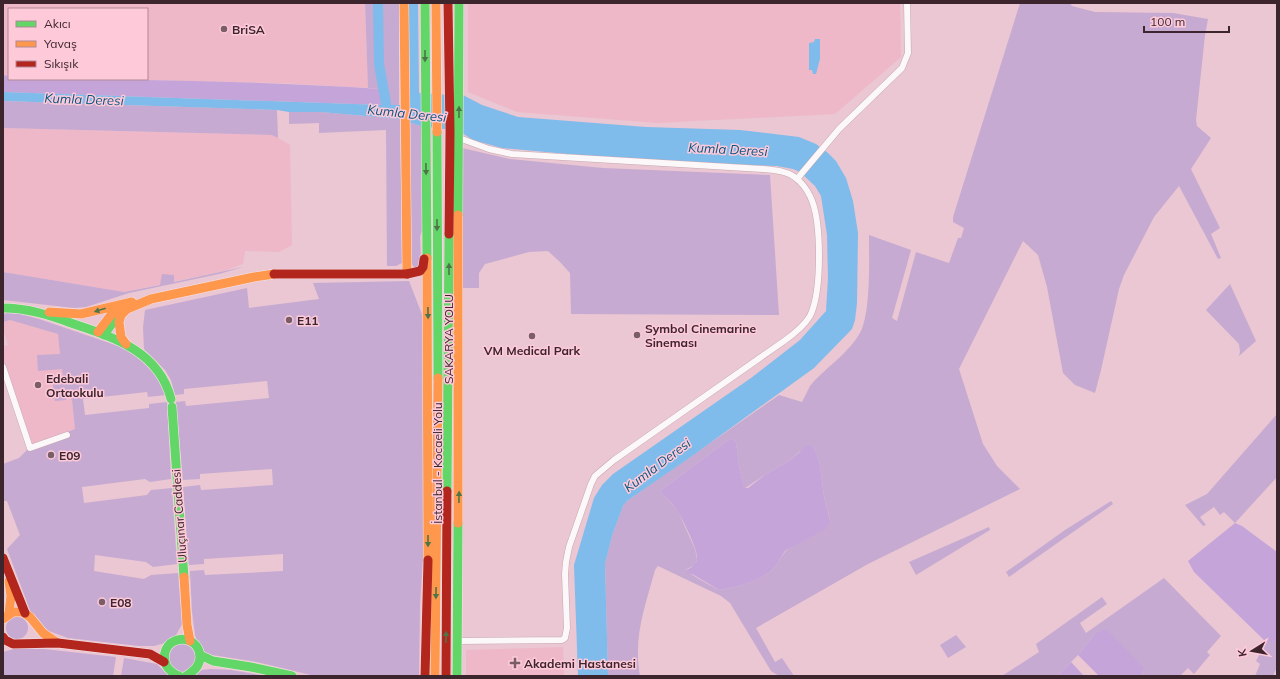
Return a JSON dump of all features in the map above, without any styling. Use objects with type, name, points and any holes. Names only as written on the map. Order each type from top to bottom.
[{"type":"main road","points":[[404,3],[407,274]]},
{"type":"main road","points":[[426,3],[436,74]]},
{"type":"main road","points":[[425,676],[428,559],[425,130],[426,3]]},
{"type":"main road","points":[[436,3],[436,74]]},
{"type":"main road","name":"SAKARYA YOLU","points":[[446,676],[456,133],[450,95],[448,3]]},
{"type":"main road","points":[[450,84],[458,3]]},
{"type":"main road","points":[[457,676],[459,452],[456,133],[459,93],[458,3]]},
{"type":"main road","name":"İstanbul - Kocaeli Yolu","points":[[435,676],[438,444],[436,74]]},
{"type":"main road","points":[[32,310],[81,314],[254,277],[276,274],[407,274],[421,271],[423,269],[423,244],[426,230]]},
{"type":"main road","points":[[407,274],[418,277],[423,282],[427,293]]},
{"type":"main road","points":[[101,334],[127,309],[152,299]]},
{"type":"main road","points":[[101,334],[114,312],[124,306],[138,301]]},
{"type":"main road","name":"Uluçınar Caddesi","points":[[3,308],[32,310],[126,344],[148,360],[162,374],[167,384],[171,403],[187,626],[190,640]]},
{"type":"main road","points":[[126,344],[121,337],[119,322],[121,315],[127,309]]},
{"type":"main road","points":[[3,558],[25,613]]},
{"type":"main road","points":[[6,616],[11,596],[8,572]]},
{"type":"main road","points":[[6,616],[14,611],[25,613],[30,616],[41,633],[58,643]]},
{"type":"main road","points":[[23,644],[32,636],[34,631],[33,622]]},
{"type":"main road","points":[[181,638],[187,626]]},
{"type":"main road","points":[[3,637],[5,640],[13,644]]},
{"type":"main road","points":[[150,654],[165,649],[172,642],[181,638],[190,640],[198,648],[200,655],[199,666]]},
{"type":"main road","points":[[3,648],[13,644],[58,643],[150,654],[164,662]]},
{"type":"main road","points":[[165,649],[164,662],[169,671],[177,676]]},
{"type":"main road","points":[[200,655],[213,661],[292,676]]},
{"type":"main road","points":[[186,676],[193,673],[199,666],[213,661]]},
{"type":"street","points":[[799,178],[839,130],[902,68],[908,53],[907,3]]},
{"type":"street","points":[[456,133],[489,149],[512,154],[781,171],[799,178],[805,187],[810,196],[818,235],[817,290],[810,316],[803,326],[784,341],[614,460],[595,476],[577,520],[566,562],[567,628],[565,638],[562,640],[457,641]]},
{"type":"street","points":[[3,367],[30,448],[67,435]]},
{"type":"shaded area","points":[[3,3],[365,3],[368,88],[279,83],[148,80],[148,8],[8,8],[8,76],[3,75]]},
{"type":"shaded area","points":[[365,3],[399,3],[399,105],[383,105],[384,97],[381,89],[368,88]]},
{"type":"shaded area","points":[[468,3],[900,3],[901,57],[835,114],[657,123],[517,112],[468,92]]},
{"type":"shaded area","points":[[1020,3],[1070,3],[1072,6],[1095,12],[1173,13],[1208,19],[1196,120],[1197,126],[1211,138],[1191,169],[1220,228],[1211,234],[1221,258],[1218,259],[1179,186],[1154,217],[1124,275],[1119,289],[1095,393],[1075,385],[1063,373],[1047,287],[1038,255],[1023,241],[959,369],[983,444],[997,466],[1020,489],[868,564],[756,628],[775,662],[782,658],[794,676],[779,676],[771,671],[730,603],[721,596],[658,566],[655,570],[641,622],[638,648],[640,676],[608,676],[605,564],[612,536],[623,506],[627,501],[779,395],[802,402],[810,386],[815,380],[856,340],[864,324],[868,300],[869,235],[911,250],[892,318],[897,321],[916,252],[949,263],[958,238],[961,238],[964,228],[953,222],[953,217]],"holes":[[[731,438],[736,442],[744,489],[789,461],[799,452],[813,446],[820,464],[830,521],[786,551],[775,567],[764,576],[741,585],[719,590],[685,570],[695,565],[697,559],[695,549],[678,511],[660,491]]]},
{"type":"shaded area","points":[[3,75],[8,76],[8,80],[148,80],[334,86],[381,89],[384,97],[383,105],[3,92]]},
{"type":"shaded area","points":[[3,101],[277,110],[278,138],[272,135],[3,128]]},
{"type":"shaded area","points":[[289,112],[320,112],[400,119],[402,263],[396,266],[387,266],[386,130],[319,133],[319,123],[289,124]]},
{"type":"shaded area","points":[[407,121],[421,126],[423,228],[420,236],[421,266],[415,268],[411,260]]},
{"type":"shaded area","points":[[3,128],[273,135],[290,145],[292,245],[279,252],[245,251],[243,264],[224,271],[124,292],[3,272]]},
{"type":"shaded area","points":[[462,148],[510,159],[603,168],[770,175],[779,315],[571,314],[570,273],[548,251],[529,252],[485,264],[479,273],[479,288],[462,288]]},
{"type":"shaded area","points":[[243,267],[219,274],[129,293],[86,307],[74,308],[3,300],[3,272],[124,292],[160,285],[162,274],[174,275],[174,282]]},
{"type":"shaded area","points":[[409,281],[423,317],[423,558],[420,604],[419,676],[315,676],[257,662],[212,655],[204,652],[195,635],[190,571],[204,570],[205,575],[283,571],[283,554],[204,559],[204,564],[189,565],[183,487],[200,485],[201,490],[273,485],[272,469],[200,474],[200,479],[183,480],[176,402],[185,401],[186,406],[269,398],[267,381],[184,389],[184,394],[175,395],[171,380],[165,370],[144,349],[143,327],[145,310],[247,288],[249,308],[319,299],[313,283]]},
{"type":"shaded area","points":[[1230,284],[1256,341],[1239,356],[1239,344],[1206,310]]},
{"type":"shaded area","points":[[3,314],[20,314],[39,319],[127,349],[153,370],[162,381],[166,395],[148,397],[147,392],[83,399],[85,415],[149,408],[149,404],[167,402],[171,479],[150,482],[145,479],[82,487],[84,503],[147,495],[151,490],[172,488],[177,564],[153,567],[146,562],[95,555],[94,571],[144,579],[151,575],[178,573],[182,624],[176,635],[165,643],[154,646],[139,646],[68,638],[49,631],[33,618],[7,549],[20,535],[7,501],[3,501],[3,464],[19,458],[30,448],[31,445],[75,429],[72,400],[66,394],[66,400],[55,401],[52,378],[63,377],[62,369],[38,371],[37,355],[60,354],[58,334],[10,320],[3,322]]},
{"type":"shaded area","name":"Edebali Ortaokulu","points":[[10,320],[58,334],[72,400],[75,429],[31,445],[3,358],[3,346],[8,345],[3,329],[3,322]]},
{"type":"shaded area","points":[[1277,414],[1277,477],[1235,523],[1224,512],[1220,515],[1214,507],[1200,517],[1206,525],[1203,526],[1185,505],[1207,494]]},
{"type":"shaded area","points":[[731,438],[736,442],[744,488],[748,488],[766,474],[789,461],[808,445],[813,446],[820,464],[830,521],[827,528],[785,551],[775,567],[764,576],[741,585],[719,590],[685,570],[695,565],[697,554],[693,542],[678,512],[660,491]]},
{"type":"shaded area","points":[[1111,501],[1113,504],[1009,577],[1006,572],[1065,530]]},
{"type":"shaded area","points":[[1235,523],[1242,526],[1277,552],[1277,639],[1272,642],[1266,642],[1194,572],[1188,561]]},
{"type":"shaded area","points":[[989,527],[990,530],[916,575],[909,562]]},
{"type":"shaded area","points":[[1164,578],[1221,636],[1207,652],[1210,655],[1194,674],[1188,668],[1180,676],[1142,676],[1141,675],[1144,671],[1095,634],[1078,655],[1057,676],[1002,676],[1039,652],[1036,644],[1102,597],[1107,604],[1080,623],[1086,633]]},
{"type":"shaded area","points":[[17,617],[21,618],[27,624],[27,632],[21,638],[17,639],[13,638],[7,632],[6,628],[7,624],[13,618]]},
{"type":"shaded area","points":[[1102,630],[1108,631],[1143,667],[1144,671],[1140,676],[1099,676],[1078,655],[1095,634]]},
{"type":"shaded area","points":[[956,635],[966,647],[948,658],[940,645]]},
{"type":"shaded area","points":[[1277,639],[1277,667],[1273,676],[1255,676],[1260,664],[1256,661],[1266,642],[1272,642]]},
{"type":"shaded area","points":[[182,644],[188,645],[192,648],[195,652],[195,664],[192,668],[188,671],[182,672],[176,671],[172,668],[169,664],[168,658],[169,652],[172,648],[176,645]]},
{"type":"shaded area","name":"Akademi Hastanesi","points":[[563,647],[564,676],[466,676],[466,650]]},
{"type":"shaded area","points":[[18,648],[44,649],[116,657],[113,676],[3,676],[3,652]]},
{"type":"shaded area","points":[[124,658],[157,664],[169,676],[121,676]]},
{"type":"shaded area","points":[[1071,662],[1084,676],[1057,676]]},
{"type":"shaded area","points":[[202,670],[231,670],[266,676],[195,676]]},
{"type":"water","name":"Kumla Deresi","points":[[408,3],[418,3],[419,93],[450,95],[459,93],[482,105],[518,117],[646,127],[740,130],[799,137],[816,144],[836,161],[846,178],[853,201],[858,233],[857,303],[855,320],[852,329],[814,368],[627,501],[623,506],[612,536],[605,564],[608,676],[578,676],[574,565],[594,498],[602,485],[613,474],[751,378],[800,340],[826,311],[828,278],[827,235],[821,196],[815,186],[800,172],[777,166],[632,160],[502,148],[473,140],[459,131],[421,126],[400,119],[277,110],[3,101],[3,92],[410,105]]},
{"type":"water","points":[[815,39],[820,39],[820,59],[816,74],[813,74],[812,70],[809,70],[809,43],[814,42]]},
{"type":"waterway","name":"Kumla Deresi","points":[[378,3],[379,64],[387,109]]},
{"type":"traffic: fast","points":[[425,3],[427,258]]},
{"type":"traffic: fast","points":[[458,215],[459,3]]},
{"type":"traffic: fast","points":[[437,132],[438,378]]},
{"type":"traffic: fast","points":[[447,491],[449,234]]},
{"type":"traffic: fast","points":[[3,308],[38,312],[103,334],[132,348],[156,369],[165,383],[171,399]]},
{"type":"traffic: fast","points":[[104,335],[118,315]]},
{"type":"traffic: fast","points":[[172,407],[184,577]]},
{"type":"traffic: fast","points":[[457,676],[458,523]]},
{"type":"traffic: fast","points":[[179,676],[168,668],[165,661],[165,652],[168,646],[174,641],[187,640],[193,643],[198,649],[200,657],[196,668],[186,676]]},
{"type":"traffic: fast","points":[[200,655],[213,661],[292,676]]},
{"type":"traffic: slow","points":[[404,3],[407,274]]},
{"type":"traffic: slow","points":[[436,3],[437,132]]},
{"type":"traffic: slow","points":[[458,215],[458,523]]},
{"type":"traffic: slow","points":[[427,258],[428,560]]},
{"type":"traffic: slow","points":[[126,344],[121,337],[119,322],[121,315],[127,309],[151,299],[274,274]]},
{"type":"traffic: slow","points":[[49,312],[81,314],[132,302]]},
{"type":"traffic: slow","points":[[98,332],[111,315],[123,307]]},
{"type":"traffic: slow","points":[[435,676],[438,378]]},
{"type":"traffic: slow","points":[[184,577],[187,625],[190,641]]},
{"type":"traffic: slow","points":[[9,581],[11,596],[9,613]]},
{"type":"traffic: slow","points":[[3,619],[13,612],[23,612],[30,617],[43,633],[56,642]]},
{"type":"traffic: jam","points":[[448,3],[450,131],[449,234]]},
{"type":"traffic: jam","points":[[407,274],[420,271],[423,267],[424,259]]},
{"type":"traffic: jam","points":[[274,274],[407,274]]},
{"type":"traffic: jam","points":[[446,676],[447,491]]},
{"type":"traffic: jam","points":[[3,558],[25,613]]},
{"type":"traffic: jam","points":[[425,676],[428,560]]},
{"type":"traffic: jam","points":[[3,637],[5,640],[13,644],[58,643],[150,654],[164,662]]},
{"type":"place","name":"BriSA","points":[[224,29]]},
{"type":"place","name":"E11","points":[[289,320]]},
{"type":"place","name":"Symbol Cinemarine Sineması","points":[[637,335]]},
{"type":"place","name":"VM Medical Park","points":[[532,336]]},
{"type":"place","name":"Edebali Ortaokulu","points":[[38,385]]},
{"type":"place","name":"E09","points":[[51,455]]},
{"type":"place","name":"E08","points":[[102,602]]},
{"type":"place","name":"Akademi Hastanesi","points":[[515,663]]}]
